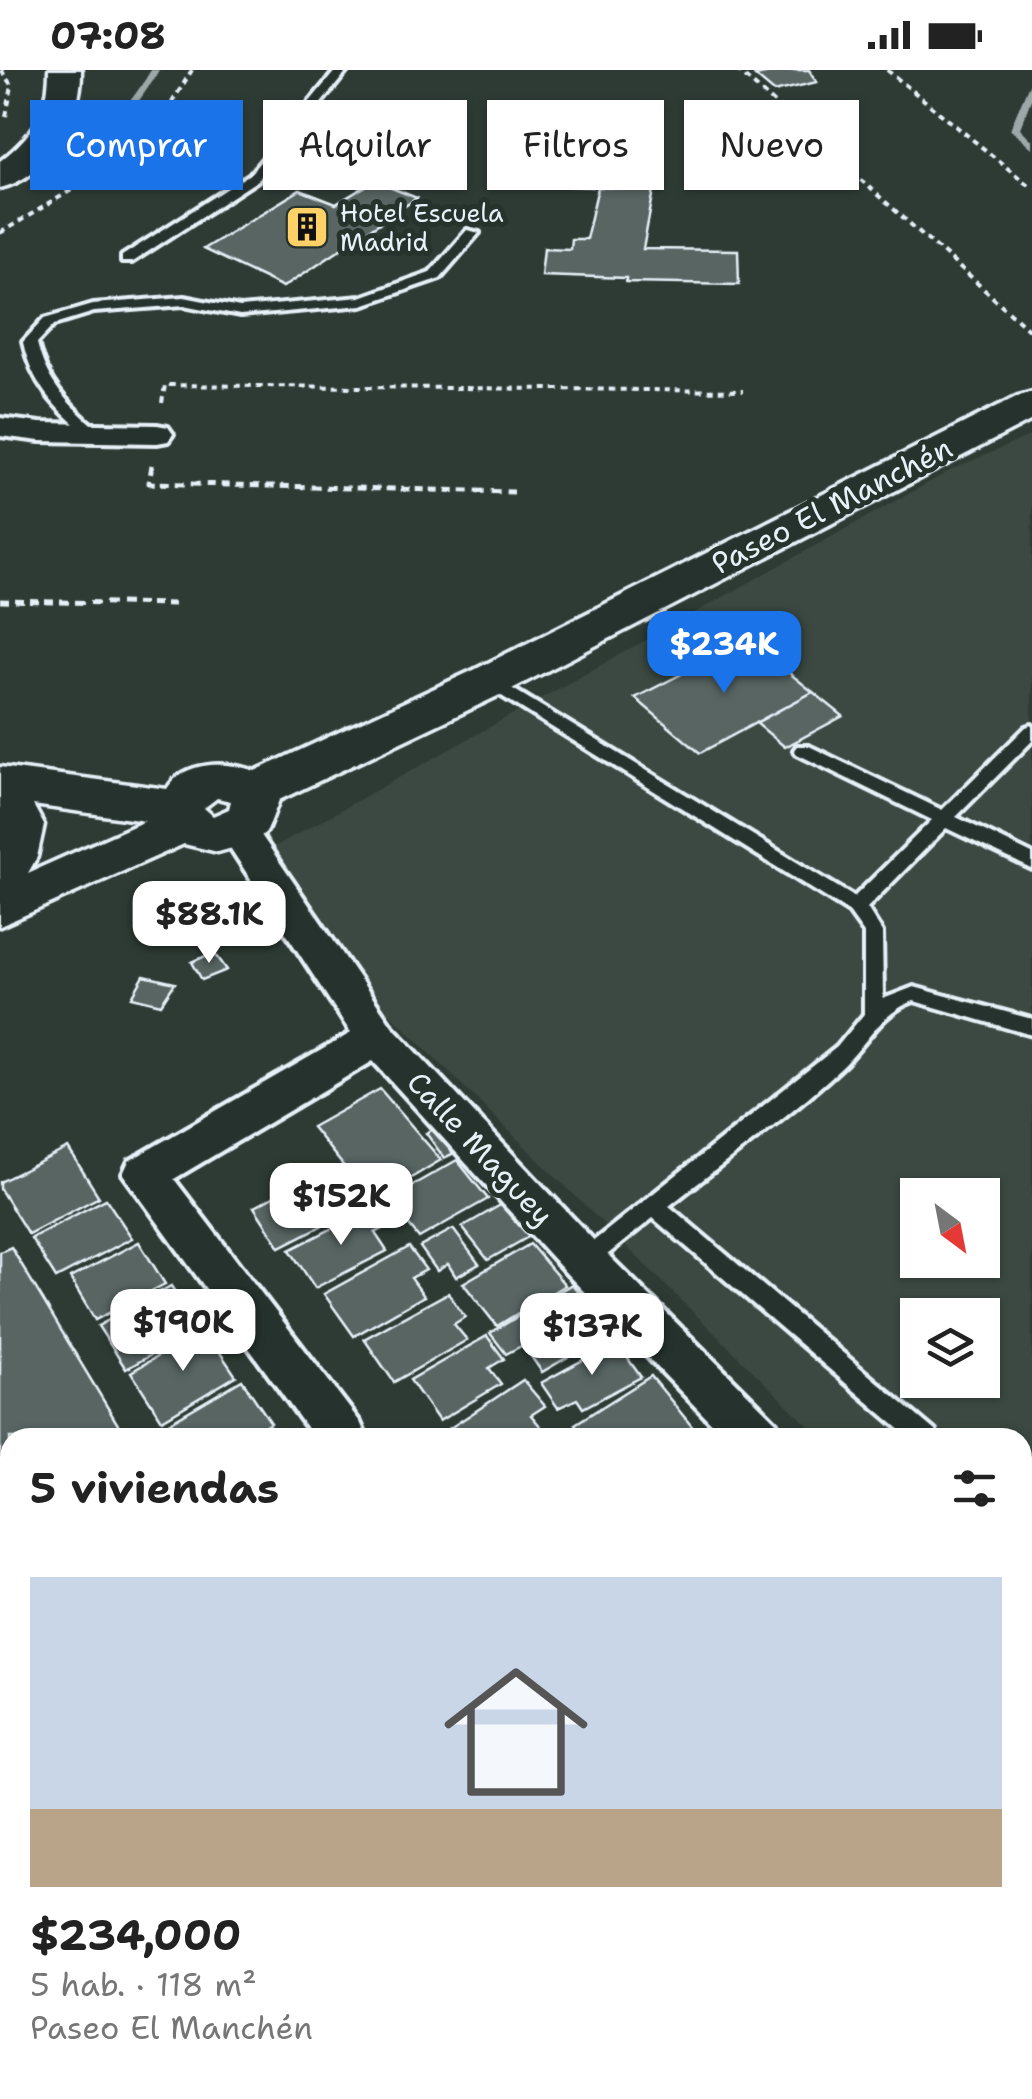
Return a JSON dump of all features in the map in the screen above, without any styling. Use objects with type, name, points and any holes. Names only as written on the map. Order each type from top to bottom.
[{"type":"street","points":[[65,70],[66,100]]},
{"type":"street","points":[[0,178],[30,153]]},
{"type":"street","name":"Paseo El Manchén","points":[[246,810],[1032,404]]},
{"type":"street","points":[[0,428],[157,434]]},
{"type":"street","points":[[0,907],[183,815],[190,791],[212,781],[236,782],[246,810]]},
{"type":"street","points":[[0,787],[183,815]]},
{"type":"street","points":[[0,787],[19,824],[12,858],[0,877]]},
{"type":"street","name":"Calle Maguey","points":[[246,810],[377,1038],[584,1261],[749,1428]]},
{"type":"street","points":[[336,1428],[145,1174],[377,1038]]},
{"type":"lane","points":[[319,100],[342,70]]},
{"type":"lane","points":[[0,158],[30,151]]},
{"type":"lane","points":[[127,259],[254,177],[263,167]]},
{"type":"lane","points":[[92,432],[48,394],[34,368],[30,342],[50,321],[93,308],[184,301],[240,312],[362,301],[436,275],[472,233]]},
{"type":"lane","points":[[490,682],[856,907],[873,932],[873,1013]]},
{"type":"lane","points":[[856,907],[1032,732]]},
{"type":"lane","points":[[803,750],[1032,862]]},
{"type":"lane","points":[[584,1261],[834,1064],[855,1042],[873,1013],[896,998],[914,994],[1032,1027]]},
{"type":"lane","points":[[1011,1021],[1032,1014]]},
{"type":"lane","points":[[654,1206],[915,1428]]},
{"type":"path","points":[[0,125],[10,111],[12,86],[1,70]]},
{"type":"path","points":[[0,233],[144,146],[192,70]]},
{"type":"path","points":[[737,70],[1032,332]]},
{"type":"path","points":[[888,70],[1032,188]]},
{"type":"path","points":[[514,492],[149,483],[164,385],[743,391]]},
{"type":"path","points":[[0,601],[178,604]]},
{"type":"shaded area","points":[[1032,435],[1032,1428],[811,1428],[240,866],[953,469]]},
{"type":"building","points":[[809,70],[817,82],[774,92],[755,76]]},
{"type":"building","name":"Hotel Escuela Madrid","points":[[300,190],[336,204],[359,190],[397,190],[417,198],[283,287],[203,249]]},
{"type":"building","points":[[597,190],[654,190],[643,249],[738,250],[739,284],[626,282],[626,278],[541,275],[544,248],[570,249],[571,239],[586,239]]},
{"type":"building","points":[[748,640],[813,692],[700,753],[635,698]]},
{"type":"building","points":[[813,692],[843,716],[785,747],[756,723]]},
{"type":"building","points":[[214,952],[227,970],[202,980],[192,962]]},
{"type":"building","points":[[144,976],[175,983],[161,1004],[132,997]]},
{"type":"building","points":[[380,1089],[441,1160],[372,1201],[312,1127]]},
{"type":"building","points":[[448,1122],[467,1147],[444,1158],[426,1133]]},
{"type":"building","points":[[68,1148],[99,1197],[28,1234],[0,1189],[0,1182]]},
{"type":"building","points":[[457,1160],[488,1199],[419,1238],[388,1199]]},
{"type":"building","points":[[326,1170],[354,1209],[280,1247],[254,1207]]},
{"type":"building","points":[[106,1199],[132,1238],[56,1278],[31,1238]]},
{"type":"building","points":[[511,1199],[537,1232],[488,1260],[462,1227]]},
{"type":"building","points":[[374,1207],[387,1227],[375,1233],[387,1251],[315,1288],[290,1250]]},
{"type":"building","points":[[453,1229],[479,1264],[456,1277],[448,1264],[437,1271],[420,1247]]},
{"type":"building","points":[[139,1242],[165,1284],[95,1320],[70,1278]]},
{"type":"building","points":[[530,1244],[565,1285],[497,1326],[463,1283]]},
{"type":"building","points":[[11,1247],[120,1428],[0,1428],[0,1252]]},
{"type":"building","points":[[409,1247],[426,1270],[411,1278],[424,1296],[354,1336],[324,1294]]},
{"type":"building","points":[[572,1284],[609,1333],[542,1372],[523,1345],[506,1354],[490,1333]]},
{"type":"building","points":[[171,1286],[199,1328],[126,1369],[98,1326]]},
{"type":"building","points":[[448,1293],[465,1317],[454,1324],[467,1340],[394,1382],[364,1339]]},
{"type":"building","points":[[204,1329],[236,1376],[162,1420],[131,1372]]},
{"type":"building","points":[[487,1336],[504,1359],[489,1368],[501,1384],[439,1421],[410,1380]]},
{"type":"building","points":[[616,1342],[641,1377],[583,1408],[577,1399],[558,1408],[541,1383]]},
{"type":"building","points":[[651,1376],[693,1428],[578,1428],[575,1424]]},
{"type":"building","points":[[242,1380],[271,1423],[263,1428],[170,1428],[167,1424]]},
{"type":"building","points":[[523,1380],[545,1406],[531,1415],[542,1428],[450,1428]]},
{"type":"waterway","points":[[136,100],[155,70]]},
{"type":"waterway","points":[[1032,86],[1015,129],[1032,145]]},
{"type":"place","name":"Hotel Escuela Madrid","points":[[307,227]]}]
